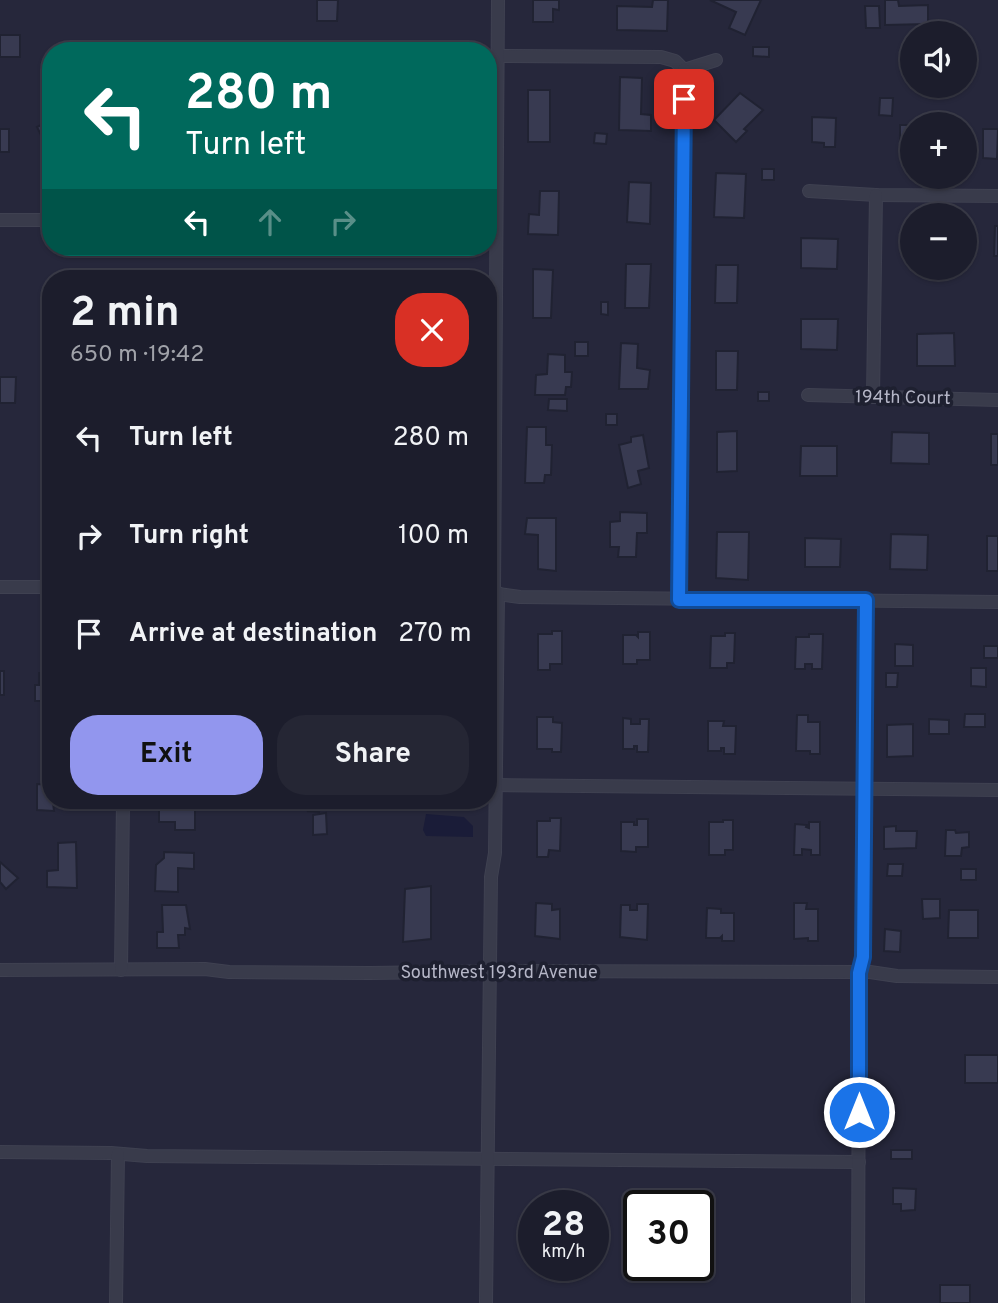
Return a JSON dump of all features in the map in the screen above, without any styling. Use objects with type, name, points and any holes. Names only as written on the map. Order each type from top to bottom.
[{"type":"street","points":[[497,84],[498,0]]},
{"type":"street","points":[[498,56],[661,57],[675,61],[684,70],[679,600]]},
{"type":"street","points":[[684,70],[716,60]]},
{"type":"street","points":[[809,191],[876,195],[998,196]]},
{"type":"street","points":[[873,397],[876,195]]},
{"type":"street","points":[[0,220],[42,220]]},
{"type":"street","name":"194th Court","points":[[808,395],[998,400]]},
{"type":"street","points":[[0,587],[42,587]]},
{"type":"street","points":[[497,594],[520,597],[679,600],[998,602]]},
{"type":"street","points":[[858,1303],[859,973],[863,957],[866,600]]},
{"type":"street","points":[[497,785],[998,790]]},
{"type":"street","points":[[121,970],[123,809]]},
{"type":"street","points":[[486,1303],[491,877],[495,853],[495,809]]},
{"type":"street","name":"Southwest 193rd Avenue","points":[[0,970],[179,969],[370,974],[490,971],[859,973],[998,977]]},
{"type":"street","points":[[0,1152],[147,1157],[859,1162]]},
{"type":"street","points":[[116,1303],[118,1154]]},
{"type":"water","points":[[426,814],[464,817],[473,826],[473,837],[426,836],[423,830]]},
{"type":"building","points":[[317,0],[338,0],[337,21],[317,21]]},
{"type":"building","points":[[533,0],[559,0],[559,10],[553,9],[553,22],[533,22]]},
{"type":"building","points":[[653,0],[668,0],[667,31],[617,30],[617,6],[652,7]]},
{"type":"building","points":[[710,0],[761,0],[745,35],[729,28],[736,12]]},
{"type":"building","points":[[885,0],[898,0],[899,6],[928,5],[928,21],[900,21],[900,25],[885,25]]},
{"type":"building","points":[[865,6],[879,6],[880,28],[866,28]]},
{"type":"building","points":[[0,35],[20,35],[20,57],[0,57]]},
{"type":"building","points":[[753,47],[769,47],[769,57],[753,56]]},
{"type":"building","points":[[620,77],[642,78],[641,114],[651,115],[651,131],[619,130]]},
{"type":"building","points":[[528,90],[550,90],[550,142],[528,142]]},
{"type":"building","points":[[740,93],[763,110],[744,129],[747,131],[736,142],[714,120]]},
{"type":"building","points":[[880,98],[893,98],[892,116],[879,115]]},
{"type":"building","points":[[812,117],[836,118],[835,147],[824,147],[824,143],[812,142]]},
{"type":"building","points":[[42,124],[42,137],[37,127]]},
{"type":"building","points":[[0,129],[9,129],[9,152],[0,152]]},
{"type":"building","points":[[983,129],[998,129],[997,159],[983,158]]},
{"type":"building","points":[[595,133],[607,134],[606,144],[594,143]]},
{"type":"building","points":[[762,169],[774,169],[774,180],[762,180]]},
{"type":"building","points":[[716,173],[746,174],[744,218],[714,217]]},
{"type":"building","points":[[629,182],[651,183],[650,224],[627,222]]},
{"type":"building","points":[[540,191],[559,191],[558,235],[528,234],[529,214],[539,215]]},
{"type":"building","points":[[995,226],[998,226],[998,256],[994,256]]},
{"type":"building","points":[[801,238],[838,239],[837,269],[801,268]]},
{"type":"building","points":[[626,264],[651,264],[649,308],[625,308]]},
{"type":"building","points":[[716,265],[738,265],[737,303],[715,303]]},
{"type":"building","points":[[533,269],[553,270],[551,318],[533,318]]},
{"type":"building","points":[[601,302],[608,302],[608,315],[601,314]]},
{"type":"building","points":[[801,319],[838,319],[837,350],[801,349]]},
{"type":"building","points":[[954,333],[955,366],[917,366],[917,334]]},
{"type":"building","points":[[575,342],[588,342],[588,356],[575,356]]},
{"type":"building","points":[[621,343],[638,344],[637,368],[650,370],[648,389],[619,389]]},
{"type":"building","points":[[716,351],[738,351],[737,390],[716,390]]},
{"type":"building","points":[[548,354],[565,355],[565,372],[572,372],[571,387],[566,387],[565,395],[535,395],[536,375],[547,374]]},
{"type":"building","points":[[0,377],[16,377],[15,403],[0,403]]},
{"type":"building","points":[[758,392],[769,392],[769,401],[758,401]]},
{"type":"building","points":[[549,399],[567,399],[567,411],[548,410]]},
{"type":"building","points":[[606,414],[617,414],[617,425],[606,425]]},
{"type":"building","points":[[527,427],[546,427],[546,445],[552,445],[551,475],[545,475],[544,483],[525,483]]},
{"type":"building","points":[[737,431],[737,471],[717,472],[717,432]]},
{"type":"building","points":[[892,432],[929,433],[929,464],[891,463]]},
{"type":"building","points":[[991,434],[998,434],[998,465],[991,465]]},
{"type":"building","points":[[643,435],[649,468],[638,471],[641,484],[628,488],[619,445],[631,442],[631,437]]},
{"type":"building","points":[[801,446],[837,446],[837,476],[800,476]]},
{"type":"building","points":[[620,512],[647,513],[647,533],[637,533],[636,557],[618,557],[619,547],[610,547],[610,522],[620,521]]},
{"type":"building","points":[[527,518],[556,518],[556,571],[538,569],[538,535],[525,534]]},
{"type":"building","points":[[717,532],[749,532],[748,580],[716,578]]},
{"type":"building","points":[[891,534],[928,535],[927,570],[890,569]]},
{"type":"building","points":[[987,536],[998,536],[998,571],[987,571]]},
{"type":"building","points":[[805,538],[841,539],[840,567],[805,567]]},
{"type":"building","points":[[552,631],[562,631],[562,664],[550,664],[550,670],[538,670],[538,634],[552,634]]},
{"type":"building","points":[[638,632],[650,632],[650,660],[623,664],[623,635],[638,637]]},
{"type":"building","points":[[725,633],[735,633],[734,663],[727,663],[727,668],[710,668],[711,636],[725,636]]},
{"type":"building","points":[[809,634],[823,634],[822,669],[812,669],[812,664],[805,664],[805,669],[795,669],[796,637],[809,637]]},
{"type":"building","points":[[895,644],[913,645],[913,666],[895,666]]},
{"type":"building","points":[[984,646],[998,646],[998,658],[984,658]]},
{"type":"building","points":[[971,668],[986,668],[986,687],[971,686]]},
{"type":"building","points":[[0,671],[4,671],[4,695],[0,695]]},
{"type":"building","points":[[39,673],[42,673],[42,701],[35,701],[35,685],[39,685]]},
{"type":"building","points":[[886,673],[898,673],[897,687],[886,687]]},
{"type":"building","points":[[965,714],[985,714],[985,727],[964,727]]},
{"type":"building","points":[[797,715],[808,715],[808,722],[820,722],[820,754],[796,751]]},
{"type":"building","points":[[537,717],[553,717],[553,722],[562,723],[561,752],[537,749]]},
{"type":"building","points":[[623,718],[631,719],[631,724],[640,724],[640,719],[649,719],[648,752],[637,752],[637,746],[634,746],[634,749],[623,749]]},
{"type":"building","points":[[929,719],[949,720],[949,734],[929,734]]},
{"type":"building","points":[[708,721],[724,721],[723,726],[736,726],[735,754],[724,754],[724,748],[721,748],[721,751],[708,751]]},
{"type":"building","points":[[913,724],[913,756],[887,757],[887,725]]},
{"type":"building","points":[[37,784],[42,784],[42,809],[54,811],[37,810]]},
{"type":"building","points":[[159,809],[195,809],[195,830],[175,830],[175,822],[159,822]]},
{"type":"building","points":[[326,813],[327,834],[313,835],[313,815]]},
{"type":"building","points":[[550,818],[561,818],[560,851],[549,850],[548,857],[537,857],[537,821],[550,821]]},
{"type":"building","points":[[637,819],[648,819],[648,847],[636,847],[636,852],[621,851],[621,822],[634,822],[634,825],[637,825]]},
{"type":"building","points":[[733,820],[733,850],[725,850],[725,855],[709,855],[709,822]]},
{"type":"building","points":[[809,822],[820,822],[820,855],[811,855],[811,850],[802,849],[802,855],[794,855],[795,824],[807,825],[809,828]]},
{"type":"building","points":[[896,826],[896,831],[917,831],[916,848],[884,849],[884,827]]},
{"type":"building","points":[[946,830],[955,830],[956,833],[969,832],[969,847],[962,848],[961,856],[945,856]]},
{"type":"building","points":[[76,842],[77,888],[47,887],[47,871],[58,870],[58,843]]},
{"type":"building","points":[[164,852],[194,853],[194,869],[178,868],[178,892],[155,891],[156,865],[164,858]]},
{"type":"building","points":[[0,862],[18,878],[6,889],[0,882]]},
{"type":"building","points":[[888,864],[903,864],[902,876],[887,876]]},
{"type":"building","points":[[961,869],[976,869],[976,880],[961,880]]},
{"type":"building","points":[[431,886],[431,939],[403,942],[405,889]]},
{"type":"building","points":[[922,899],[940,899],[940,918],[923,919]]},
{"type":"building","points":[[536,903],[552,904],[552,910],[560,909],[560,939],[535,936]]},
{"type":"building","points":[[794,903],[807,903],[806,909],[818,909],[818,941],[808,941],[808,938],[794,939]]},
{"type":"building","points":[[637,904],[648,904],[647,940],[620,937],[621,905],[630,905],[630,910],[637,910]]},
{"type":"building","points":[[162,905],[186,905],[190,929],[185,928],[185,935],[178,935],[179,948],[157,948],[157,932],[163,932]]},
{"type":"building","points":[[707,908],[721,909],[721,913],[734,913],[734,941],[722,941],[722,936],[706,938]]},
{"type":"building","points":[[949,910],[978,910],[978,938],[948,938]]},
{"type":"building","points":[[885,929],[901,931],[900,952],[884,951]]},
{"type":"building","points":[[965,1055],[998,1055],[998,1083],[965,1083]]},
{"type":"building","points":[[891,1150],[912,1150],[912,1159],[891,1159]]},
{"type":"building","points":[[893,1188],[916,1189],[915,1210],[901,1211],[901,1204],[893,1204]]},
{"type":"building","points":[[940,1285],[970,1285],[970,1303],[940,1303]]},
{"type":"route","points":[[684,99],[679,600],[866,600],[859,1112]]}]
